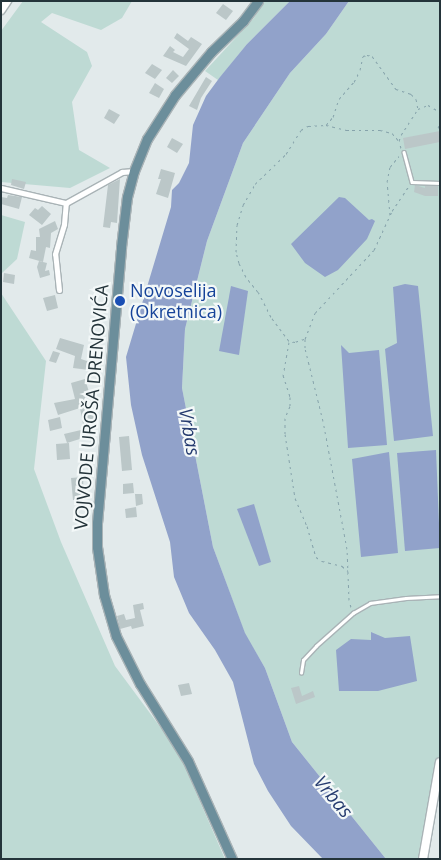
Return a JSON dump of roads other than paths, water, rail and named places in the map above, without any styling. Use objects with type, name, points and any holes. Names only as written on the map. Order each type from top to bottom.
[{"type":"main road","name":"VOJVODE UROŠA DRENOVIĆA","points":[[232,859],[184,752],[140,684],[125,656],[109,617],[101,577],[97,531],[98,496],[121,246],[127,197],[134,171],[147,139],[174,95],[198,67],[244,21],[258,1]]},
{"type":"street","points":[[1,10],[8,1]]},
{"type":"street","points":[[1,188],[66,203],[122,172],[134,171]]},
{"type":"street","points":[[59,290],[55,254],[64,224],[66,203]]},
{"type":"street","points":[[423,859],[439,768]]},
{"type":"lane","points":[[404,152],[412,182],[440,184]]},
{"type":"lane","points":[[301,673],[303,660],[353,613],[370,603],[440,596]]},
{"type":"water","name":"Vrbas","points":[[290,1],[349,1],[326,34],[290,73],[243,143],[207,241],[185,329],[182,388],[213,547],[245,633],[265,668],[292,742],[386,859],[323,859],[291,826],[268,791],[254,764],[233,682],[215,650],[189,613],[174,577],[170,542],[142,455],[131,405],[126,357],[171,207],[172,190],[179,183],[189,163],[193,125],[206,96],[220,77],[247,44]]},
{"type":"water","points":[[339,197],[345,198],[369,220],[375,221],[367,239],[338,270],[325,277],[305,263],[291,244]]},
{"type":"water","points":[[405,284],[418,286],[433,436],[394,441],[385,349],[397,343],[393,287]]},
{"type":"water","points":[[231,286],[248,291],[239,355],[219,351]]},
{"type":"water","points":[[341,345],[349,353],[379,350],[387,445],[348,448]]},
{"type":"water","points":[[436,450],[440,548],[405,551],[397,453]]},
{"type":"water","points":[[389,452],[398,553],[361,557],[352,459]]},
{"type":"water","points":[[254,504],[271,562],[259,566],[237,509]]},
{"type":"water","points":[[371,632],[385,638],[410,636],[417,681],[378,691],[339,691],[336,650],[351,639],[371,640]]},
{"type":"place","name":"Novoselija (Okretnica)","points":[[120,301]]}]
